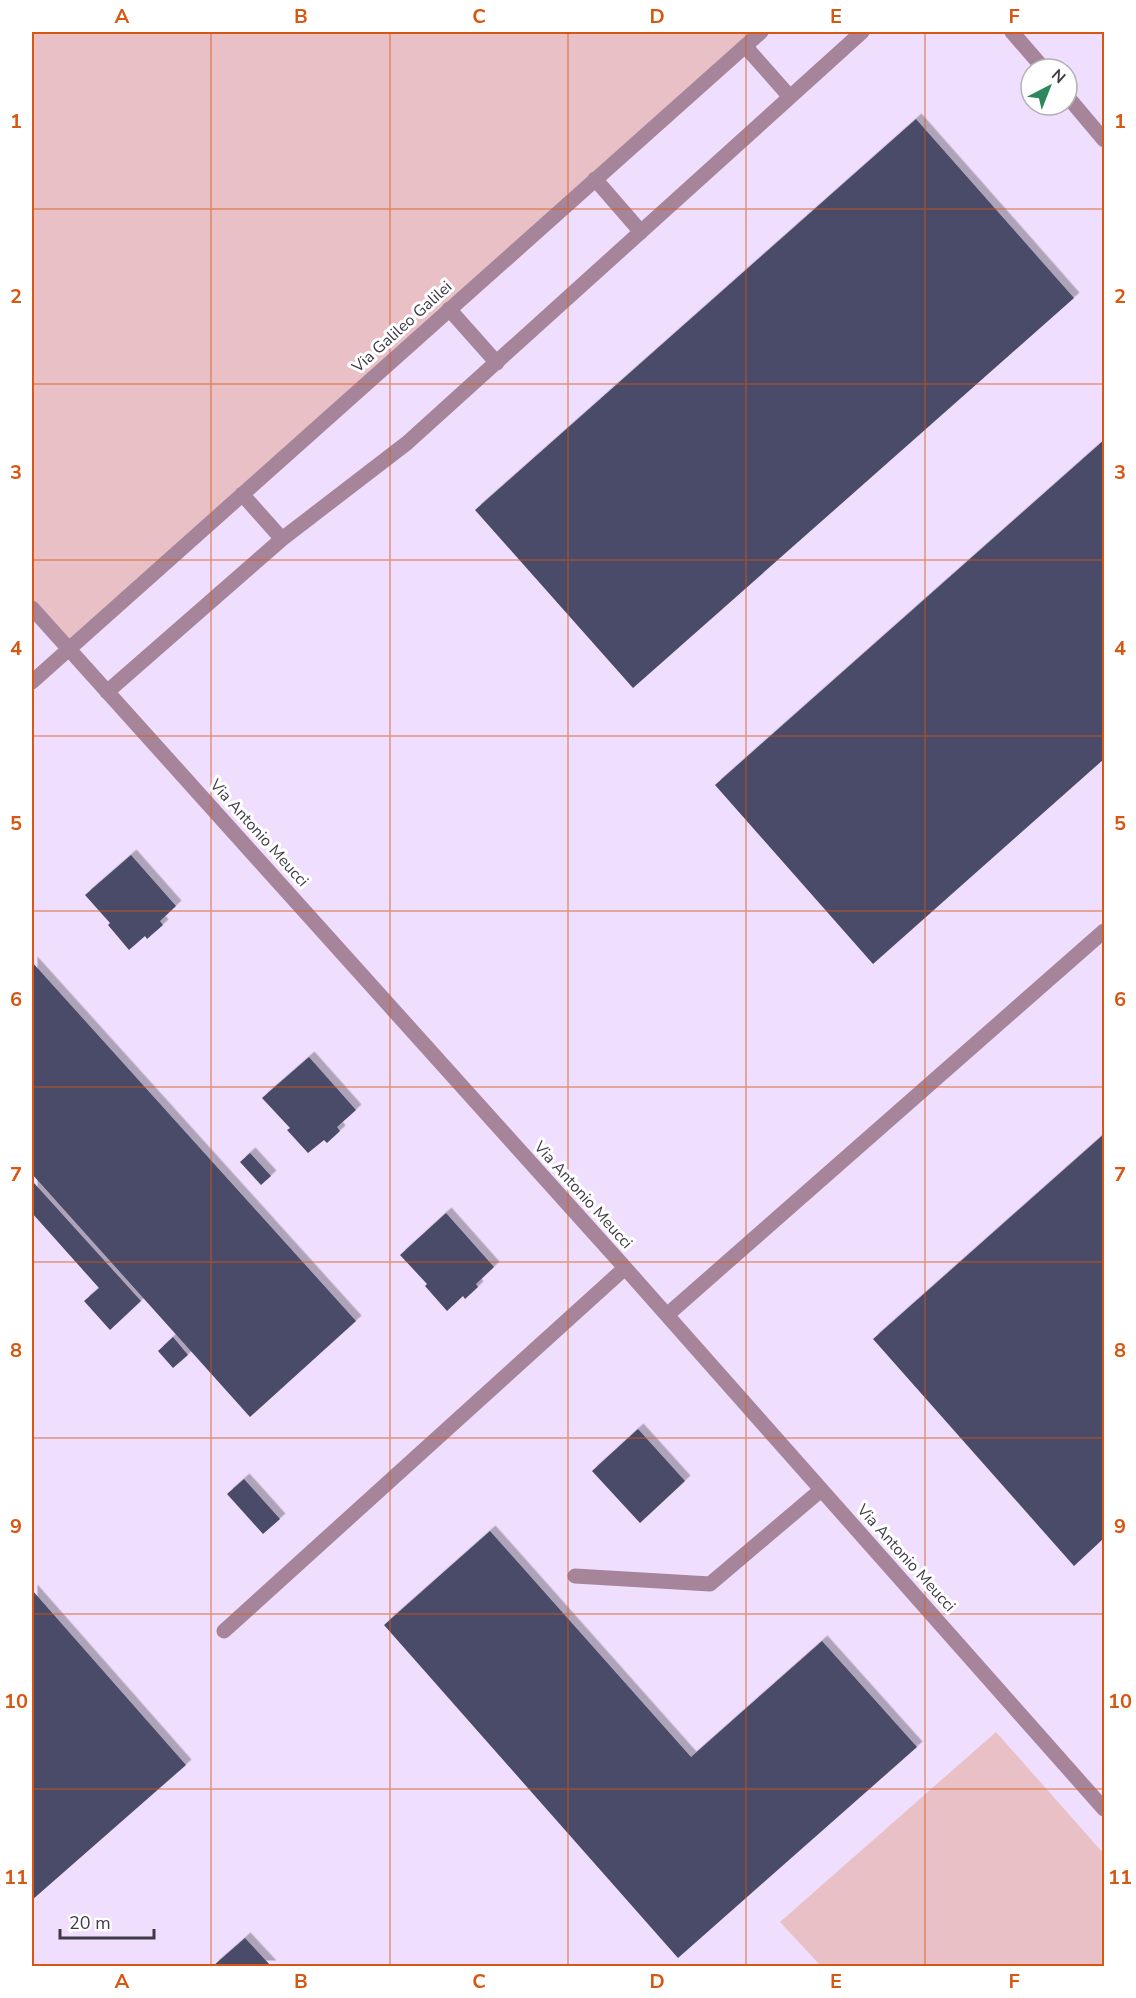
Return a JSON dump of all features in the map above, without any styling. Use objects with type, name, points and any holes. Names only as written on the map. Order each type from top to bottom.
[{"type":"street","name":"Via Galileo Galilei","points":[[32,682],[761,32]]},
{"type":"street","points":[[107,692],[282,539],[407,443],[862,32]]},
{"type":"street","points":[[1012,32],[1034,57]]},
{"type":"street","points":[[745,45],[790,97]]},
{"type":"street","points":[[1079,108],[1101,129]]},
{"type":"street","points":[[595,179],[641,232]]},
{"type":"street","points":[[449,309],[497,363]]},
{"type":"street","points":[[242,494],[282,539]]},
{"type":"street","name":"Via Antonio Meucci","points":[[32,608],[667,1315],[1104,1809]]},
{"type":"street","points":[[667,1315],[1104,931]]},
{"type":"street","points":[[224,1631],[625,1268]]},
{"type":"street","points":[[575,1576],[710,1584],[820,1490]]},
{"type":"shaded area","points":[[32,32],[761,32],[68,649],[32,608]]},
{"type":"shaded area","points":[[996,1732],[1104,1854],[1104,1966],[821,1966],[780,1922]]},
{"type":"building","points":[[916,119],[1074,298],[633,688],[475,510]]},
{"type":"building","points":[[1104,440],[1104,759],[873,964],[715,785]]},
{"type":"building","points":[[131,855],[176,906],[160,921],[163,925],[147,939],[145,936],[129,950],[108,925],[110,923],[85,895]]},
{"type":"building","points":[[32,962],[356,1321],[250,1417],[32,1174]]},
{"type":"building","points":[[309,1057],[356,1110],[337,1127],[340,1131],[327,1143],[324,1140],[308,1153],[287,1130],[290,1128],[262,1098]]},
{"type":"building","points":[[1104,1134],[1104,1538],[1074,1566],[873,1339]]},
{"type":"building","points":[[250,1153],[271,1176],[261,1185],[240,1162]]},
{"type":"building","points":[[34,1183],[141,1301],[110,1330],[84,1301],[99,1288],[32,1213],[32,1185]]},
{"type":"building","points":[[446,1213],[494,1267],[476,1284],[478,1287],[465,1299],[463,1296],[447,1311],[425,1286],[427,1284],[400,1255]]},
{"type":"building","points":[[173,1337],[188,1355],[173,1368],[158,1351]]},
{"type":"building","points":[[638,1429],[685,1481],[640,1523],[592,1471]]},
{"type":"building","points":[[244,1479],[280,1519],[263,1534],[227,1494]]},
{"type":"building","points":[[490,1531],[691,1757],[822,1641],[917,1747],[678,1958],[384,1625]]},
{"type":"building","points":[[32,1590],[186,1765],[32,1900]]},
{"type":"building","points":[[245,1938],[271,1966],[213,1966]]}]
